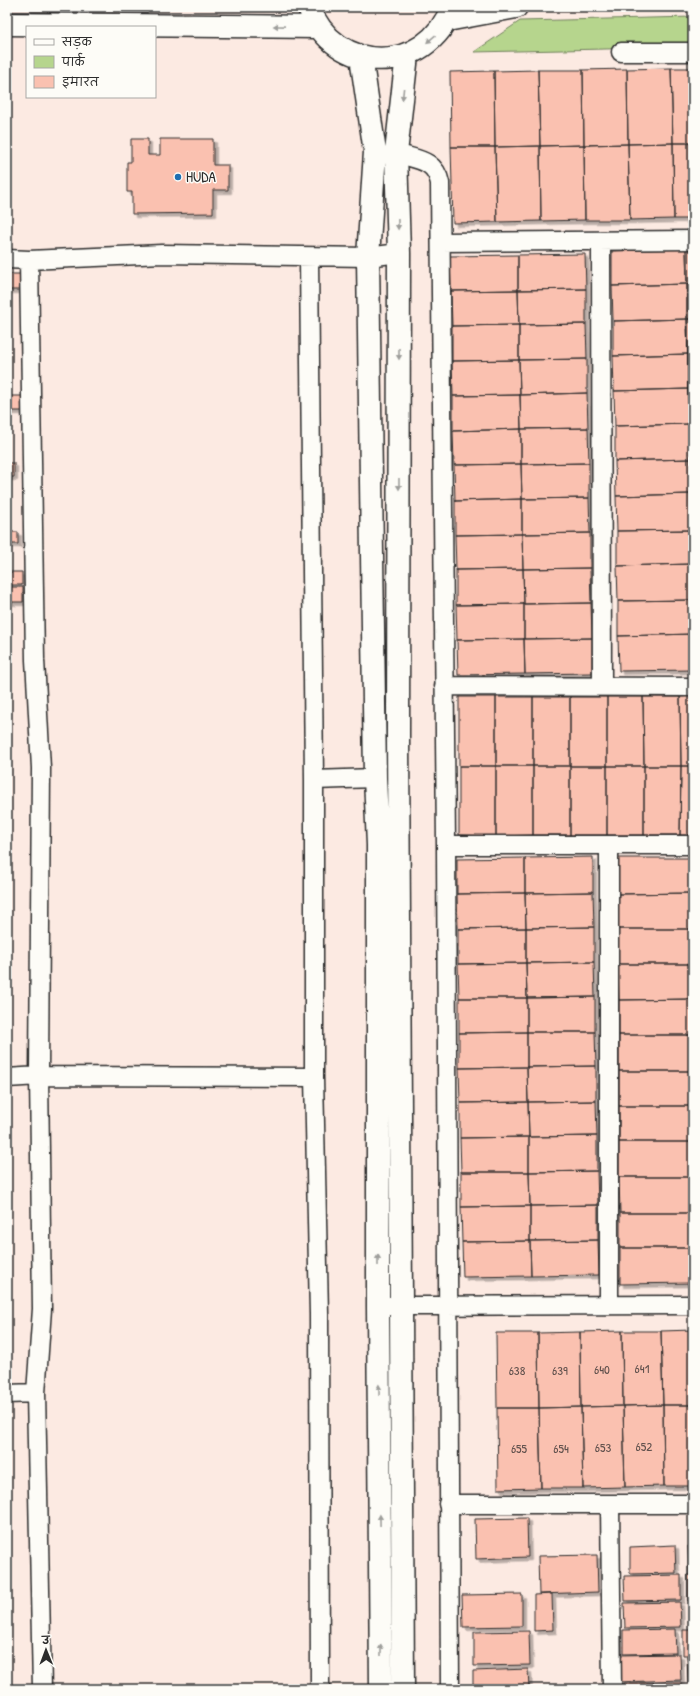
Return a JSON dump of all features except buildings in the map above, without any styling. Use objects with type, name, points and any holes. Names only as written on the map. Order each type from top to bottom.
[{"type":"street","points":[[309,7],[318,27],[330,40],[340,47],[361,57],[384,60],[407,55],[423,47],[432,39],[450,14],[516,7]]},
{"type":"street","points":[[7,24],[318,27]]},
{"type":"street","points":[[621,52],[693,52]]},
{"type":"street","points":[[403,1689],[398,734],[399,253],[396,153],[407,55]]},
{"type":"street","points":[[361,57],[375,152],[368,257],[375,778],[378,845],[378,1306],[381,1689]]},
{"type":"street","points":[[396,153],[431,165],[438,172],[440,183],[446,845],[450,1689]]},
{"type":"street","points":[[601,240],[602,686]]},
{"type":"street","points":[[441,242],[693,240]]},
{"type":"street","points":[[7,259],[29,260],[162,254],[368,257],[399,253]]},
{"type":"street","points":[[309,257],[314,780],[314,1077],[318,1258],[320,1689]]},
{"type":"street","points":[[29,260],[35,660],[41,768],[39,1076],[42,1309],[36,1394],[42,1689]]},
{"type":"street","points":[[444,686],[693,687]]},
{"type":"street","points":[[314,780],[375,778]]},
{"type":"street","points":[[446,845],[693,845]]},
{"type":"street","points":[[609,845],[609,1305]]},
{"type":"street","points":[[7,1078],[39,1076],[314,1077]]},
{"type":"street","points":[[378,1306],[693,1305]]},
{"type":"street","points":[[7,1394],[36,1394]]},
{"type":"street","points":[[448,1504],[693,1504]]},
{"type":"street","points":[[610,1504],[612,1689]]},
{"type":"green space","points":[[693,17],[693,47],[474,52],[520,21]]},
{"type":"place","name":"HUDA","points":[[178,177]]}]
